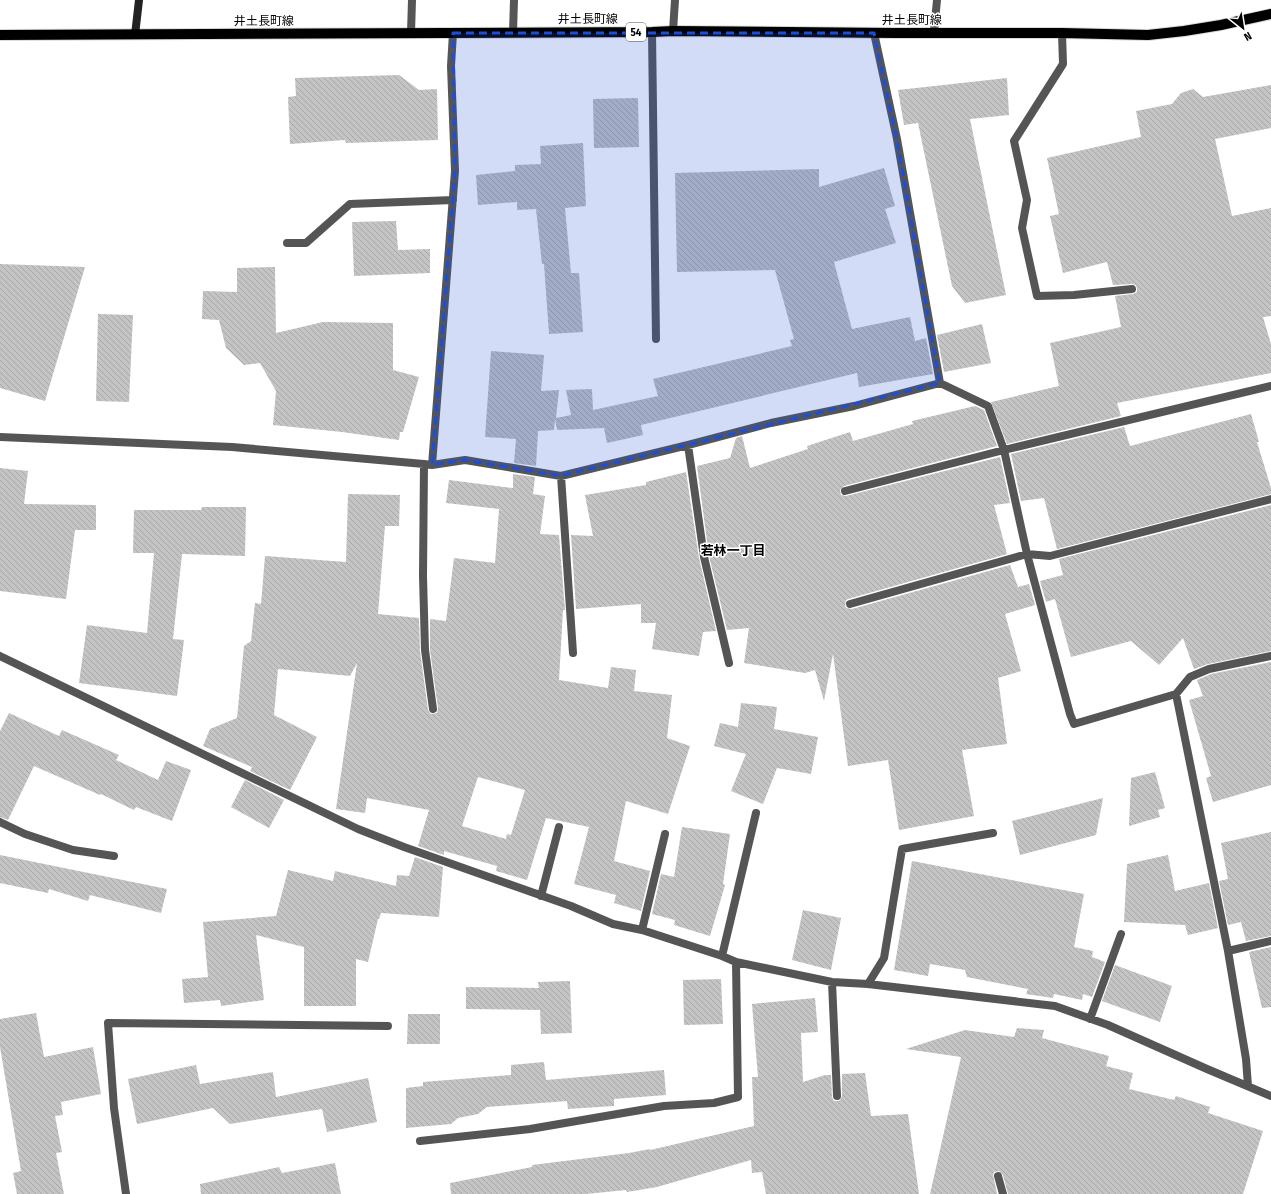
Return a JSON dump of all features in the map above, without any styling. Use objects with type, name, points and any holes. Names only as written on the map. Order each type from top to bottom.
[{"type":"main road","name":"井土長町線","points":[[0,35],[673,31],[1148,34],[1169,33],[1221,25],[1271,14]]},
{"type":"street","points":[[135,35],[139,0]]},
{"type":"street","points":[[411,33],[412,0]]},
{"type":"street","points":[[513,33],[514,0]]},
{"type":"street","points":[[673,31],[674,0]]},
{"type":"street","points":[[934,32],[937,0]]},
{"type":"street","points":[[652,32],[656,339]]},
{"type":"street","points":[[433,709],[425,650],[423,576],[428,464],[455,171],[451,66],[453,33]]},
{"type":"street","points":[[874,33],[897,139],[940,383]]},
{"type":"street","points":[[1062,33],[1063,64],[1014,141],[1027,200],[1022,228],[1037,296],[1074,295],[1132,289]]},
{"type":"street","points":[[288,243],[306,243],[350,204],[453,200]]},
{"type":"street","points":[[0,437],[232,447],[428,464],[465,460],[561,476],[771,423],[854,406],[940,383],[988,406],[1004,450],[1027,554],[1074,724],[1176,694],[1190,677],[1209,669],[1271,656]]},
{"type":"street","points":[[845,491],[1004,450],[1271,386]]},
{"type":"street","points":[[688,445],[704,557],[730,663]]},
{"type":"street","points":[[561,476],[573,653]]},
{"type":"street","points":[[850,604],[1027,554],[1050,556],[1271,499]]},
{"type":"street","points":[[0,656],[358,829],[571,906],[613,924],[642,930],[736,962],[832,982],[868,984],[1055,1006],[1108,1025],[1271,1096]]},
{"type":"street","points":[[1176,694],[1228,951],[1246,1059],[1248,1086]]},
{"type":"street","points":[[722,956],[756,813]]},
{"type":"street","points":[[0,822],[25,834],[73,850],[114,856]]},
{"type":"street","points":[[540,896],[559,827]]},
{"type":"street","points":[[868,984],[884,958],[902,849],[992,833]]},
{"type":"street","points":[[642,930],[665,834]]},
{"type":"street","points":[[1090,1019],[1121,934]]},
{"type":"street","points":[[1228,951],[1271,941]]},
{"type":"street","points":[[420,1141],[530,1129],[664,1106],[714,1103],[738,1097],[736,962]]},
{"type":"street","points":[[832,982],[837,1096]]},
{"type":"street","points":[[126,1194],[114,1108],[108,1023],[388,1026]]},
{"type":"street","points":[[998,1176],[1003,1194]]},
{"type":"highlighted area","points":[[453,33],[874,33],[897,139],[940,383],[561,476],[465,460],[432,465],[455,171]]},
{"type":"building","points":[[399,75],[419,90],[437,89],[438,140],[346,143],[345,140],[290,144],[288,97],[296,96],[295,78]]},
{"type":"building","points":[[1007,78],[1009,115],[970,119],[1006,295],[965,303],[952,286],[918,123],[904,125],[898,90]]},
{"type":"building","points":[[1271,85],[1271,128],[1215,139],[1232,216],[1271,208],[1271,316],[1263,317],[1271,344],[1271,373],[1117,403],[1121,416],[1007,444],[991,402],[1059,386],[1050,343],[1121,327],[1115,296],[1133,294],[1137,292],[1136,285],[1113,285],[1107,262],[1063,273],[1050,216],[1059,214],[1047,158],[1141,137],[1136,111],[1172,104],[1181,93],[1193,89],[1203,97]]},
{"type":"building","points":[[638,98],[639,147],[594,148],[593,99]]},
{"type":"building","points":[[583,143],[586,206],[565,208],[571,273],[579,273],[583,332],[549,334],[544,264],[542,264],[536,209],[517,210],[517,202],[478,205],[476,175],[515,171],[515,165],[541,164],[540,146]]},
{"type":"building","points":[[884,168],[895,206],[885,209],[896,243],[834,262],[852,329],[910,317],[915,341],[926,338],[933,374],[859,387],[857,373],[641,425],[643,435],[607,443],[604,428],[557,430],[555,419],[554,430],[538,431],[536,466],[514,463],[516,439],[485,437],[491,351],[544,355],[541,391],[559,390],[556,418],[571,415],[566,390],[592,389],[593,410],[658,396],[653,379],[792,346],[790,340],[794,339],[775,270],[677,272],[675,173],[819,169],[819,187]]},
{"type":"building","points":[[396,221],[398,250],[430,249],[430,273],[354,276],[352,222]]},
{"type":"building","points":[[0,264],[85,267],[45,401],[0,388]]},
{"type":"building","points":[[275,267],[276,333],[323,322],[393,323],[393,370],[419,377],[403,432],[400,432],[399,440],[342,432],[273,425],[276,391],[260,363],[244,365],[226,348],[219,320],[202,319],[203,291],[237,292],[237,268]]},
{"type":"building","points":[[98,314],[133,315],[129,402],[96,401]]},
{"type":"building","points":[[982,324],[991,363],[944,372],[937,335]]},
{"type":"building","points":[[975,406],[984,410],[997,446],[844,486],[840,490],[841,495],[846,496],[1000,457],[1010,503],[994,505],[1007,554],[848,599],[846,600],[845,605],[846,608],[852,609],[1010,565],[1018,587],[1029,584],[1035,605],[1005,614],[1021,671],[998,678],[1007,744],[962,750],[974,816],[899,830],[888,760],[848,766],[833,654],[824,701],[815,670],[805,673],[744,663],[749,628],[727,630],[709,556],[697,466],[730,458],[736,438],[742,436],[750,468],[808,449],[807,446],[850,432],[853,441],[913,424],[912,421]]},
{"type":"building","points":[[1251,414],[1259,442],[1257,442],[1271,488],[1271,494],[1057,549],[1044,498],[1021,501],[1011,454],[1124,427],[1130,446]]},
{"type":"building","points":[[0,468],[28,471],[24,504],[96,505],[96,530],[75,530],[66,599],[0,591]]},
{"type":"building","points":[[686,472],[699,558],[716,631],[703,632],[699,656],[652,649],[656,623],[641,623],[641,604],[576,609],[571,535],[593,536],[585,495],[646,485],[646,482]]},
{"type":"building","points":[[513,474],[535,477],[533,494],[545,496],[540,534],[559,535],[565,610],[563,610],[559,680],[608,688],[611,667],[636,670],[634,691],[672,695],[667,738],[690,746],[668,814],[626,801],[614,861],[650,871],[641,911],[614,903],[616,895],[574,884],[589,827],[546,818],[527,880],[496,871],[497,866],[444,851],[444,855],[418,846],[429,810],[367,798],[365,813],[336,809],[357,663],[350,676],[278,669],[274,715],[317,737],[290,790],[250,771],[252,767],[203,746],[210,729],[237,718],[244,646],[251,641],[255,603],[261,604],[265,556],[346,562],[348,494],[400,495],[399,526],[385,526],[378,614],[419,618],[420,651],[428,710],[431,714],[437,713],[438,708],[430,650],[430,619],[446,621],[454,558],[495,563],[499,509],[446,503],[449,480],[513,488]],"holes":[[[478,777],[525,790],[511,835],[507,834],[506,839],[462,826]]]},
{"type":"building","points":[[1271,505],[1271,651],[1208,664],[1194,669],[1183,638],[1159,665],[1131,641],[1071,657],[1055,599],[1046,602],[1040,581],[1063,575],[1059,559]]},
{"type":"building","points":[[202,507],[246,507],[245,556],[182,554],[173,639],[184,640],[177,696],[79,683],[87,625],[147,633],[154,553],[133,553],[134,510],[201,510]]},
{"type":"building","points":[[1271,662],[1271,785],[1213,802],[1206,778],[1211,776],[1189,700],[1203,696],[1197,680],[1211,674]]},
{"type":"building","points":[[741,703],[777,707],[774,729],[818,737],[811,774],[777,768],[763,804],[731,791],[746,754],[714,746],[720,723],[738,727]]},
{"type":"building","points":[[9,713],[59,736],[62,730],[119,755],[116,760],[158,780],[166,761],[191,770],[172,821],[136,807],[134,810],[101,794],[100,795],[34,766],[8,820],[0,817],[0,731]]},
{"type":"building","points":[[1155,772],[1165,808],[1158,810],[1160,817],[1129,826],[1131,778]]},
{"type":"building","points":[[245,780],[284,800],[269,828],[231,807]]},
{"type":"building","points":[[1103,798],[1096,835],[1020,855],[1012,821]]},
{"type":"building","points":[[682,827],[730,834],[723,884],[725,885],[710,936],[674,925],[675,920],[652,914],[661,874],[674,877]]},
{"type":"building","points":[[1271,832],[1271,936],[1246,941],[1241,922],[1228,925],[1219,881],[1228,879],[1221,843]]},
{"type":"building","points":[[0,855],[167,889],[161,913],[90,895],[88,901],[49,889],[48,893],[0,883]]},
{"type":"building","points":[[1168,855],[1175,891],[1209,883],[1218,928],[1188,935],[1185,925],[1124,922],[1127,864]]},
{"type":"building","points":[[415,857],[443,867],[439,917],[381,913],[378,919],[368,962],[356,959],[356,1006],[304,1006],[304,947],[256,935],[264,1000],[221,1006],[220,1000],[184,1003],[182,979],[208,977],[203,922],[276,916],[288,870],[333,881],[335,871],[396,886],[397,875],[409,876]]},
{"type":"building","points":[[912,861],[1084,894],[1074,947],[1093,951],[1092,957],[1105,962],[1092,997],[1083,994],[1082,1000],[1054,994],[1053,998],[1026,994],[1028,989],[967,977],[965,970],[930,964],[928,976],[894,970]]},
{"type":"building","points":[[803,910],[841,918],[831,970],[792,960]]},
{"type":"building","points":[[1271,947],[1271,1007],[1262,1008],[1249,952]]},
{"type":"building","points":[[1115,965],[1172,986],[1160,1022],[1102,1001]]},
{"type":"building","points":[[721,979],[723,1024],[684,1025],[683,980]]},
{"type":"building","points":[[570,981],[572,1033],[541,1034],[540,1010],[466,1009],[466,987],[539,988],[538,982]]},
{"type":"building","points":[[815,998],[818,1032],[801,1033],[803,1082],[825,1075],[831,1075],[832,1097],[834,1101],[838,1101],[842,1096],[842,1074],[865,1073],[871,1116],[908,1114],[919,1194],[766,1194],[762,1172],[752,1173],[751,1160],[657,1187],[627,1192],[626,1190],[586,1194],[451,1194],[450,1183],[532,1167],[532,1165],[650,1150],[754,1126],[752,1077],[758,1077],[752,1004]]},
{"type":"building","points":[[36,1013],[44,1057],[93,1047],[101,1094],[61,1102],[63,1115],[55,1116],[62,1152],[56,1153],[64,1194],[17,1194],[13,1173],[21,1171],[0,1047],[0,1019]]},
{"type":"building","points":[[408,1014],[440,1014],[440,1044],[407,1044]]},
{"type":"building","points":[[1017,1028],[1044,1030],[1042,1038],[1109,1056],[1106,1066],[1133,1073],[1129,1089],[1174,1100],[1176,1096],[1210,1107],[1208,1113],[1263,1131],[1243,1194],[1008,1194],[1003,1175],[999,1171],[994,1172],[993,1175],[997,1194],[930,1194],[961,1057],[906,1049],[965,1030],[1014,1037]]},
{"type":"building","points":[[544,1062],[546,1080],[664,1070],[666,1095],[614,1099],[614,1106],[568,1109],[567,1101],[487,1107],[478,1114],[458,1118],[451,1124],[406,1128],[406,1088],[423,1086],[423,1082],[511,1075],[511,1065]]},
{"type":"building","points":[[196,1065],[200,1084],[273,1072],[276,1097],[368,1078],[377,1122],[327,1132],[322,1109],[230,1124],[213,1108],[137,1124],[128,1079]]},
{"type":"building","points":[[335,1163],[341,1194],[201,1194],[200,1184],[279,1167],[282,1173]]},
{"type":"district","name":"若林一丁目","points":[[733,550]]}]
